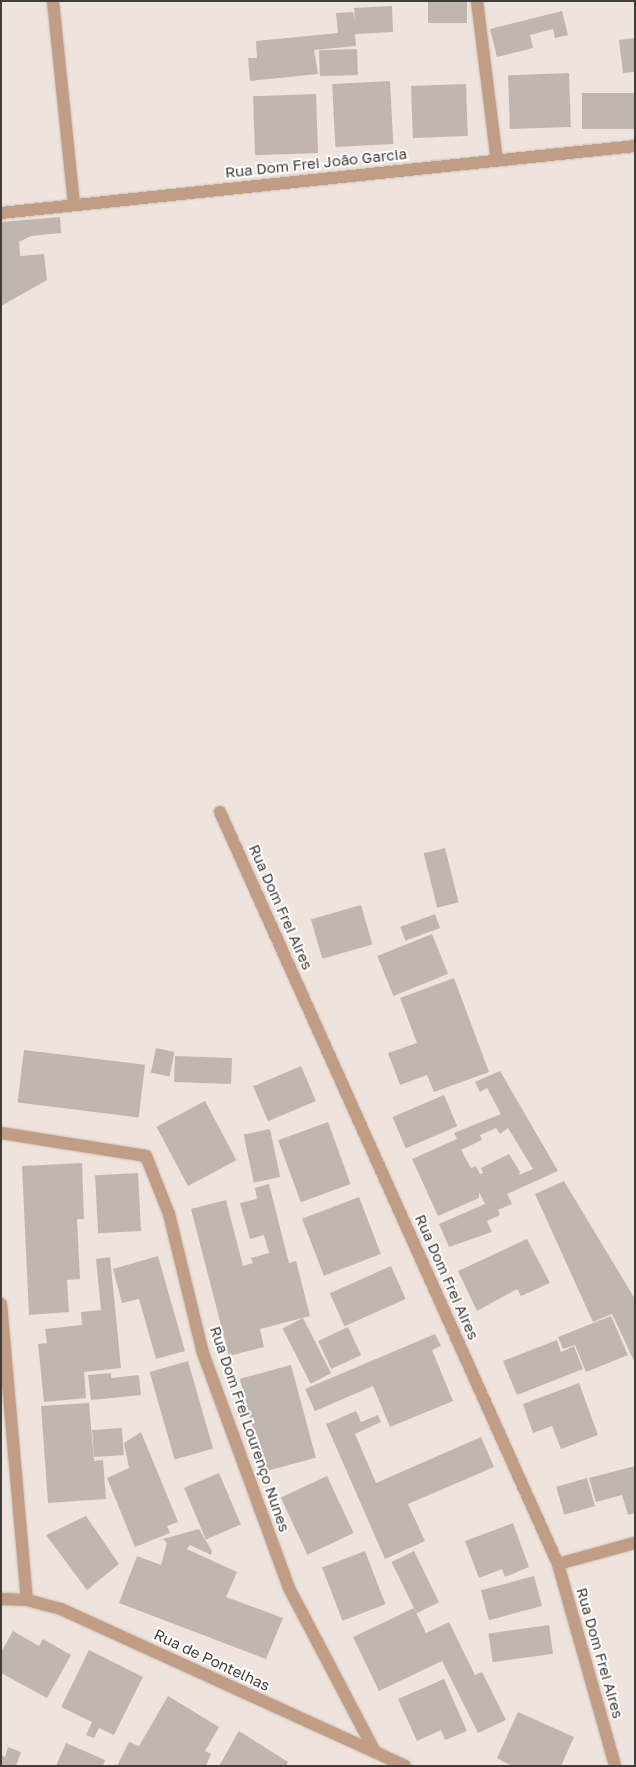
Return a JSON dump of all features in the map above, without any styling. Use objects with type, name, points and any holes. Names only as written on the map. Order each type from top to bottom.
[{"type":"street","points":[[53,1],[74,205]]},
{"type":"street","points":[[477,1],[497,161]]},
{"type":"street","name":"Rua Dom Frei João Garcia","points":[[1,213],[635,146]]},
{"type":"street","name":"Rua Dom Frei Aires","points":[[220,812],[558,1564],[615,1766]]},
{"type":"street","name":"Rua Dom Frei Lourenço Nunes","points":[[1,1134],[146,1156],[169,1214],[203,1353],[289,1588],[375,1752]]},
{"type":"street","points":[[1,1304],[4,1366],[27,1600]]},
{"type":"street","points":[[558,1564],[635,1543]]},
{"type":"street","name":"Rua de Pontelhas","points":[[1,1599],[27,1600],[61,1609],[405,1766]]},
{"type":"building","points":[[428,1],[467,1],[467,23],[428,23]]},
{"type":"building","points":[[392,6],[393,32],[355,34],[356,46],[314,50],[318,74],[250,81],[248,58],[257,58],[256,41],[338,33],[336,13],[353,12],[355,20],[354,8]]},
{"type":"building","points":[[562,11],[568,35],[555,38],[553,29],[530,35],[533,48],[497,57],[490,29]]},
{"type":"building","points":[[635,38],[635,72],[623,73],[619,40]]},
{"type":"building","points":[[357,49],[358,75],[320,76],[319,50]]},
{"type":"building","points":[[569,73],[571,127],[510,129],[508,75]]},
{"type":"building","points":[[390,81],[393,144],[335,147],[332,84]]},
{"type":"building","points":[[466,84],[468,136],[413,138],[411,86]]},
{"type":"building","points":[[582,93],[635,93],[635,129],[582,129]]},
{"type":"building","points":[[316,94],[318,153],[255,155],[253,96]]},
{"type":"building","points":[[60,217],[61,233],[31,236],[19,242],[20,256],[44,254],[47,280],[1,306],[1,222]]},
{"type":"building","points":[[445,848],[459,902],[437,908],[424,853]]},
{"type":"building","points":[[361,905],[372,944],[322,959],[311,919]]},
{"type":"building","points":[[435,914],[440,928],[405,941],[400,927]]},
{"type":"building","points":[[432,934],[448,974],[393,996],[377,956]]},
{"type":"building","points":[[454,978],[489,1072],[434,1092],[427,1075],[400,1085],[388,1053],[417,1043],[400,998]]},
{"type":"building","points":[[156,1048],[175,1052],[169,1076],[151,1072]]},
{"type":"building","points":[[24,1050],[145,1065],[139,1117],[18,1103]]},
{"type":"building","points":[[175,1056],[232,1058],[231,1084],[174,1082]]},
{"type":"building","points":[[301,1066],[316,1101],[268,1121],[253,1086]]},
{"type":"building","points":[[500,1071],[558,1171],[507,1194],[512,1204],[498,1210],[500,1215],[487,1221],[492,1232],[449,1247],[439,1224],[485,1204],[479,1192],[479,1198],[438,1216],[412,1159],[457,1139],[454,1133],[501,1114],[487,1088],[480,1092],[475,1082]],"holes":[[[496,1128],[500,1134],[508,1128],[533,1169],[519,1175],[520,1172],[509,1154],[481,1168],[483,1173],[480,1174],[476,1166],[471,1168],[461,1150],[482,1140],[480,1135]]]},
{"type":"building","points":[[444,1095],[457,1126],[406,1148],[392,1117]]},
{"type":"building","points":[[205,1101],[236,1160],[188,1186],[156,1127]]},
{"type":"building","points":[[328,1122],[351,1184],[301,1202],[278,1140]]},
{"type":"building","points":[[270,1129],[280,1177],[254,1183],[244,1135]]},
{"type":"building","points":[[82,1163],[84,1219],[77,1219],[80,1279],[67,1280],[69,1312],[29,1315],[22,1166]]},
{"type":"building","points":[[138,1173],[141,1231],[98,1233],[95,1175]]},
{"type":"building","points":[[564,1181],[635,1299],[635,1363],[612,1314],[593,1322],[535,1194]]},
{"type":"building","points":[[269,1184],[289,1263],[296,1261],[310,1316],[260,1329],[264,1347],[229,1356],[191,1209],[226,1200],[243,1266],[253,1263],[251,1258],[269,1253],[264,1235],[250,1239],[240,1203],[257,1199],[255,1188]]},
{"type":"building","points":[[359,1197],[381,1254],[324,1276],[302,1219]]},
{"type":"building","points":[[527,1239],[550,1283],[521,1296],[517,1289],[477,1311],[458,1271]]},
{"type":"building","points":[[158,1256],[185,1351],[156,1359],[139,1299],[122,1303],[113,1269]]},
{"type":"building","points":[[110,1257],[121,1368],[84,1372],[86,1398],[44,1402],[38,1344],[47,1343],[45,1329],[82,1325],[81,1312],[101,1310],[96,1259]]},
{"type":"building","points":[[391,1266],[406,1299],[344,1326],[330,1293]]},
{"type":"building","points":[[611,1316],[628,1355],[586,1372],[575,1345],[563,1349],[558,1337]]},
{"type":"building","points":[[303,1318],[331,1373],[311,1384],[283,1328]]},
{"type":"building","points":[[348,1327],[361,1355],[331,1369],[318,1341]]},
{"type":"building","points":[[435,1334],[441,1346],[432,1350],[453,1401],[390,1427],[373,1386],[315,1411],[305,1389]]},
{"type":"building","points":[[557,1340],[561,1352],[574,1346],[583,1369],[517,1395],[503,1361]]},
{"type":"building","points":[[188,1361],[213,1448],[175,1460],[150,1372]]},
{"type":"building","points":[[291,1365],[316,1458],[265,1471],[240,1379]]},
{"type":"building","points":[[111,1373],[111,1378],[139,1375],[141,1395],[91,1400],[88,1375]]},
{"type":"building","points":[[579,1383],[598,1435],[561,1449],[552,1426],[533,1433],[523,1404]]},
{"type":"building","points":[[89,1403],[94,1461],[103,1460],[106,1499],[48,1503],[41,1406]]},
{"type":"building","points":[[356,1411],[361,1422],[378,1415],[381,1422],[355,1434],[376,1483],[481,1437],[494,1467],[408,1504],[425,1541],[385,1559],[326,1424]]},
{"type":"building","points":[[122,1428],[124,1455],[94,1457],[92,1430]]},
{"type":"building","points":[[141,1432],[178,1522],[167,1526],[170,1533],[135,1547],[107,1478],[129,1468],[124,1443]]},
{"type":"building","points":[[635,1466],[635,1513],[628,1515],[622,1495],[596,1502],[589,1478]]},
{"type":"building","points":[[219,1473],[241,1525],[206,1539],[184,1488]]},
{"type":"building","points":[[327,1476],[354,1533],[307,1555],[281,1498]]},
{"type":"building","points":[[587,1478],[595,1506],[564,1515],[556,1487]]},
{"type":"building","points":[[86,1516],[119,1564],[87,1590],[46,1535]]},
{"type":"building","points":[[513,1523],[529,1567],[505,1577],[502,1569],[479,1578],[465,1541]]},
{"type":"building","points":[[199,1529],[212,1551],[211,1555],[190,1545],[187,1549],[237,1572],[226,1597],[283,1618],[266,1659],[119,1603],[137,1556],[161,1565],[167,1543],[163,1539]]},
{"type":"building","points":[[365,1551],[385,1604],[342,1621],[322,1567]]},
{"type":"building","points":[[414,1551],[439,1602],[417,1613],[392,1562]]},
{"type":"building","points":[[534,1576],[542,1606],[489,1620],[481,1590]]},
{"type":"building","points":[[414,1608],[426,1633],[449,1622],[475,1675],[482,1672],[506,1720],[478,1733],[442,1661],[379,1691],[353,1637]]},
{"type":"building","points":[[549,1625],[553,1654],[493,1662],[489,1633]]},
{"type":"building","points":[[13,1631],[39,1646],[43,1639],[71,1655],[47,1698],[1,1673],[1,1652]]},
{"type":"building","points":[[89,1650],[143,1677],[114,1735],[99,1728],[94,1738],[86,1735],[92,1722],[61,1707]]},
{"type":"building","points":[[444,1679],[467,1731],[445,1740],[441,1730],[417,1741],[398,1699]]},
{"type":"building","points":[[168,1696],[219,1727],[205,1751],[211,1754],[206,1766],[117,1766],[129,1742],[139,1746]]},
{"type":"building","points":[[518,1712],[574,1737],[561,1766],[512,1766],[497,1758]]},
{"type":"building","points":[[239,1731],[288,1762],[286,1766],[219,1766]]},
{"type":"building","points":[[66,1743],[105,1760],[103,1766],[56,1766]]},
{"type":"building","points":[[8,1747],[21,1752],[16,1766],[1,1766],[1,1755],[5,1757]]}]
